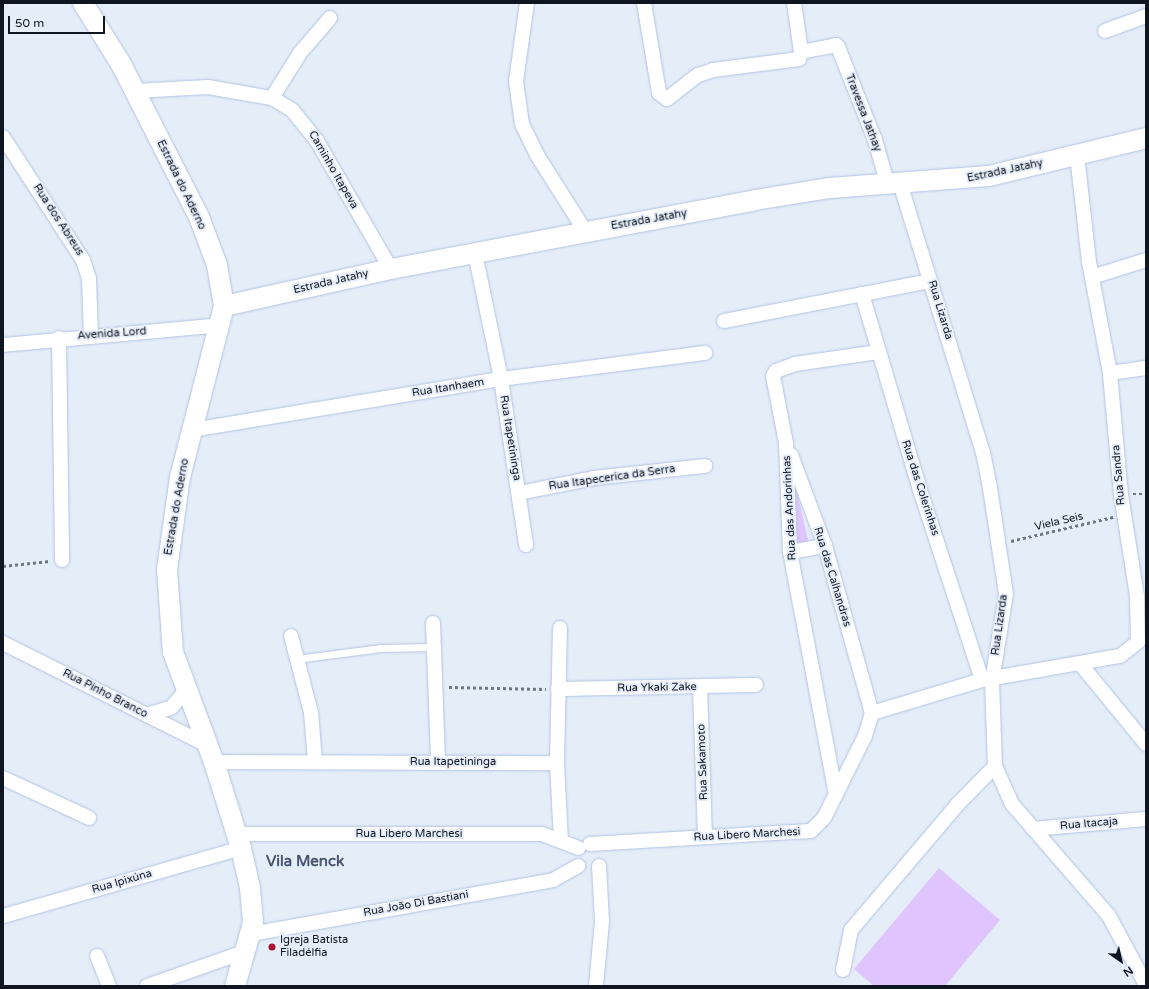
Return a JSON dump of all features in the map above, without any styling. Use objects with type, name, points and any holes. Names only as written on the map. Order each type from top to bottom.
[{"type":"main road","name":"Estrada do Aderno","points":[[83,3],[135,90],[199,217],[216,265],[224,306],[221,325],[180,477],[167,569],[169,632],[239,841],[250,888],[251,934],[244,952],[235,986]]},
{"type":"main road","name":"Estrada Jatahy","points":[[224,306],[391,269],[585,231],[755,200],[894,183],[967,180],[1146,138]]},
{"type":"street","points":[[527,3],[516,81],[522,124],[537,156],[585,231]]},
{"type":"street","points":[[644,3],[659,93],[667,99],[698,75],[767,60],[796,60],[801,52],[794,3]]},
{"type":"street","points":[[1105,31],[1146,16]]},
{"type":"street","points":[[272,98],[300,53],[330,18]]},
{"type":"street","name":"Travessa Jathay","points":[[801,52],[836,45],[894,183]]},
{"type":"street","name":"Caminho Itapeva","points":[[135,90],[208,88],[272,98],[305,123],[391,269]]},
{"type":"street","name":"Rua dos Abreus","points":[[3,137],[83,260],[90,279],[91,336]]},
{"type":"street","name":"Rua Sandra","points":[[987,680],[1082,666],[1120,656],[1138,642],[1137,596],[1123,515],[1110,373],[1092,277],[1077,155]]},
{"type":"street","name":"Rua Lizarda","points":[[894,183],[930,281],[983,452],[1006,594],[987,680],[995,766],[1012,804],[1109,916],[1146,984]]},
{"type":"street","name":"Rua Itapetininga","points":[[476,253],[501,379],[526,545]]},
{"type":"street","points":[[1092,277],[1146,260]]},
{"type":"street","points":[[724,321],[930,281]]},
{"type":"street","name":"Rua das Colerinhas","points":[[862,294],[878,352],[987,680]]},
{"type":"street","name":"Avenida Lord","points":[[3,345],[59,338],[221,325]]},
{"type":"street","points":[[59,338],[62,560]]},
{"type":"street","name":"Rua das Andorinhas","points":[[836,795],[790,552],[786,443],[774,384],[776,371],[795,364],[878,352]]},
{"type":"street","name":"Rua Itanhaem","points":[[192,430],[501,379],[705,353]]},
{"type":"street","points":[[1110,373],[1146,368]]},
{"type":"street","name":"Rua das Calhandras","points":[[786,443],[825,546],[872,713]]},
{"type":"street","name":"Rua Itapecerica da Serra","points":[[519,493],[594,478],[705,466]]},
{"type":"street","points":[[790,552],[825,546]]},
{"type":"street","points":[[432,623],[438,762]]},
{"type":"street","points":[[560,628],[557,763],[561,841]]},
{"type":"street","points":[[291,636],[311,712],[315,761]]},
{"type":"street","name":"Rua Pinho Branco","points":[[3,643],[146,715],[211,754]]},
{"type":"street","points":[[1082,666],[1141,731],[1146,744]]},
{"type":"street","points":[[872,713],[987,680]]},
{"type":"street","name":"Rua Ykaki Zake","points":[[558,689],[756,685]]},
{"type":"street","name":"Rua Sakamoto","points":[[700,687],[705,837]]},
{"type":"street","points":[[146,715],[171,708],[187,689]]},
{"type":"street","name":"Rua Libero Marchesi","points":[[239,841],[542,834],[561,841],[584,846],[705,837],[811,832],[824,818],[836,795],[865,736],[872,713]]},
{"type":"street","name":"Rua Itapetininga","points":[[211,754],[315,761],[557,763]]},
{"type":"street","points":[[843,970],[851,930],[956,805],[995,766]]},
{"type":"street","points":[[3,778],[89,818]]},
{"type":"street","name":"Rua Itacaja","points":[[1033,829],[1146,820]]},
{"type":"street","name":"Rua Ipixúna","points":[[3,916],[239,841]]},
{"type":"street","points":[[596,986],[602,921],[598,866],[600,850],[584,846],[574,859],[578,866],[591,871],[598,866]]},
{"type":"street","name":"Rua João Di Bastiani","points":[[251,934],[553,880],[578,866]]},
{"type":"street","points":[[147,986],[244,952]]},
{"type":"street","points":[[98,956],[109,986]]},
{"type":"lane","points":[[296,659],[381,648],[433,647]]},
{"type":"path","name":"Viela Seis","points":[[998,544],[1123,515]]},
{"type":"path","points":[[3,566],[62,560]]},
{"type":"path","points":[[434,687],[558,689]]},
{"type":"shaded area","points":[[787,450],[809,544],[797,547]]},
{"type":"shaded area","points":[[939,868],[1000,920],[945,986],[874,986],[854,969]]},
{"type":"place","name":"Igreja Batista Filadélfia","points":[[272,947]]},
{"type":"district","name":"Vila Menck","points":[[305,862]]}]
